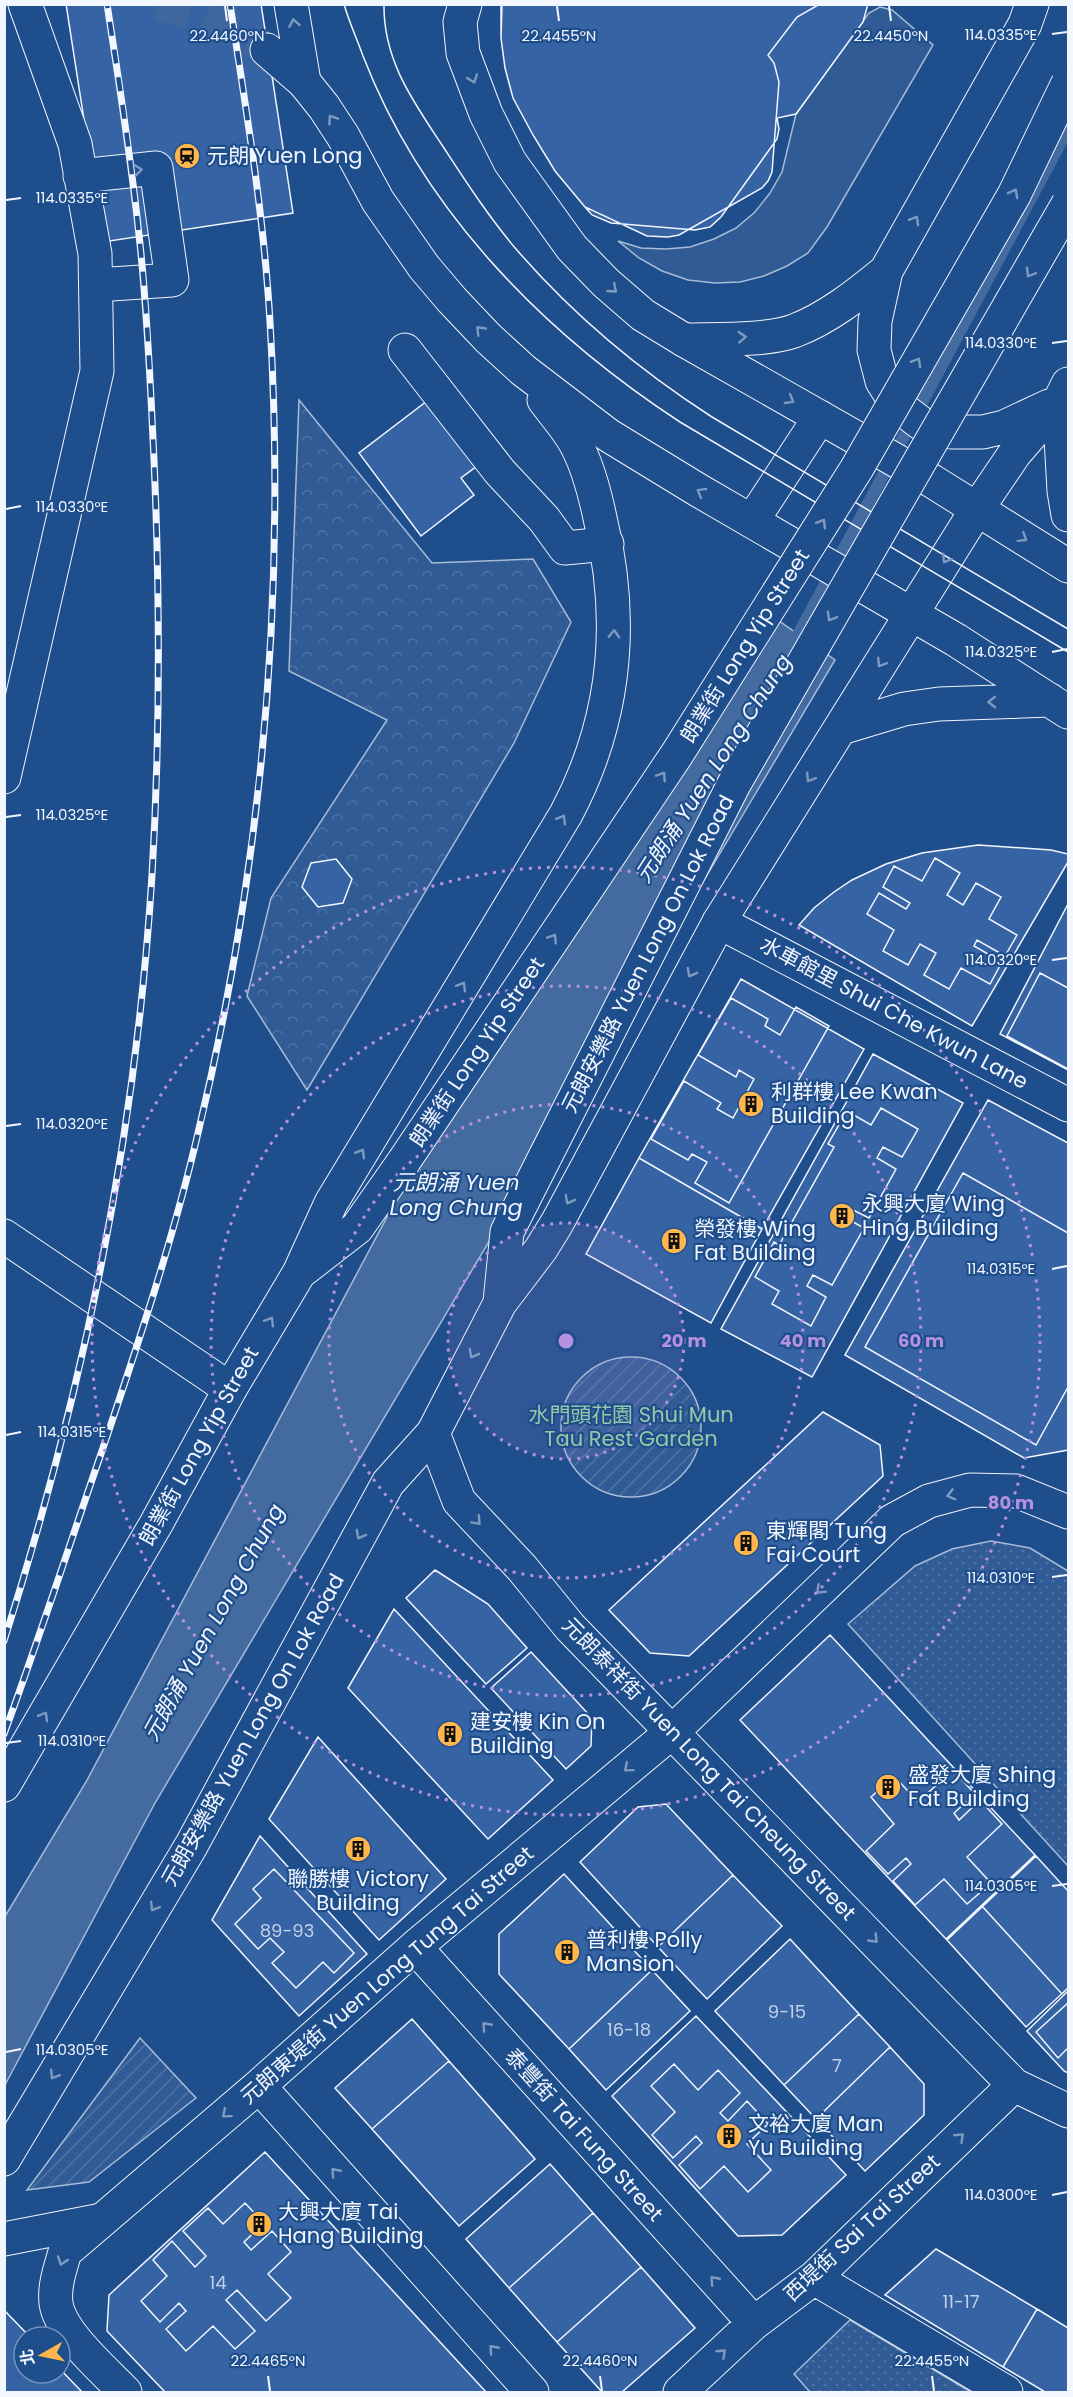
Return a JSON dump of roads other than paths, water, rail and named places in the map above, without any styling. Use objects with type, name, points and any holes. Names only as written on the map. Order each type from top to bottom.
[{"type":"main road","points":[[4,777],[97,371],[95,254],[75,144],[25,4]]},
{"type":"main road","points":[[291,4],[304,82]]},
{"type":"main road","points":[[1032,4],[1025,24],[886,271],[875,321],[874,350],[882,381],[897,405],[922,424],[951,432],[983,432],[1004,427],[1064,393],[1064,483],[1068,515]]},
{"type":"main road","points":[[462,10],[463,53],[486,114],[510,162],[572,248],[606,284],[643,315],[932,481],[1068,566]]},
{"type":"main road","points":[[267,50],[304,82],[344,136],[378,201],[424,267],[488,338],[523,369],[608,435],[698,490],[912,613],[1059,706]]},
{"type":"main road","name":"朗業街 Long Yip Street","points":[[4,1785],[156,1524],[230,1389],[298,1273],[357,1228],[404,1161],[677,754],[857,468],[1014,195],[1068,83]]},
{"type":"main road","points":[[80,176],[156,168],[172,280],[96,285]]},
{"type":"main road","name":"元朗安樂路 Yuen Long On Lok Road","points":[[500,1302],[507,1232],[734,784],[1068,204]]},
{"type":"main road","points":[[684,340],[768,336],[793,331],[853,298],[886,271]]},
{"type":"main road","points":[[405,350],[500,472],[544,519],[566,548],[607,544]]},
{"type":"main road","points":[[298,1273],[331,1203],[566,814],[583,782],[605,713],[613,669],[614,612],[607,544],[587,471],[577,447],[523,369]]},
{"type":"main road","name":"元朗安樂路 Yuen Long On Lok Road","points":[[4,2159],[191,1846],[388,1483],[434,1433],[500,1302],[541,1249],[557,1223],[719,922],[977,509],[1015,453],[1064,393]]},
{"type":"main road","points":[[752,521],[820,417]]},
{"type":"main road","points":[[841,728],[904,709],[930,705],[1059,706]]},
{"type":"main road","name":"水車館里 Shui Che Kwun Lane","points":[[719,922],[1068,1105]]},
{"type":"main road","points":[[4,1236],[230,1389]]},
{"type":"main road","name":"元朗泰祥街 Yuen Long Tai Cheung Street","points":[[434,1433],[446,1472],[459,1501],[522,1568],[570,1627],[1014,2085]]},
{"type":"main road","name":"元朗東堤街 Yuen Long Tung Tai Street","points":[[125,2392],[68,2330],[56,2305],[57,2277],[64,2252],[259,2086],[415,1947],[673,1731],[892,1521],[929,1501],[970,1490],[1016,1491],[1068,1512]]},
{"type":"main road","name":"泰豐街 Tai Fung Street","points":[[415,1947],[754,2323]]},
{"type":"main road","points":[[1014,2085],[1068,2111]]},
{"type":"main road","name":"西堤街 Sai Tai Street","points":[[680,2392],[754,2323],[814,2278],[1014,2085]]},
{"type":"main road","points":[[259,2086],[532,2392]]},
{"type":"main road","points":[[4,2239],[102,2220]]},
{"type":"main road","points":[[814,2278],[1006,2392]]},
{"type":"water","name":"元朗涌 Yuen Long Chung","points":[[762,609],[835,660],[155,1803],[5,2085],[4,1918],[86,1782],[411,1172]]},
{"type":"waterway","name":"元朗涌 Yuen Long Chung","points":[[792,646],[1068,129]]},
{"type":"tunnel","points":[[158,4],[215,22],[267,50]]},
{"type":"tram line","points":[[344,4],[363,56],[388,113],[419,166],[454,216],[535,308],[581,349],[680,422],[1068,652]]},
{"type":"tram line","points":[[384,4],[385,24],[394,62],[421,112],[477,198],[516,249],[584,319],[633,361],[712,417],[1068,629]]},
{"type":"railway","points":[[4,1641],[58,1453],[102,1262],[133,1070],[152,875],[157,761],[158,646],[157,532],[150,372],[136,206],[107,4]]},
{"type":"railway","points":[[4,1734],[116,1409],[178,1213],[220,1033],[253,832],[264,730],[271,628],[274,424],[270,322],[263,242],[254,163],[230,4]]},
{"type":"place","name":"元朗 Yuen Long","points":[[187,156]]},
{"type":"place","name":"利群樓 Lee Kwan Building","points":[[751,1104]]},
{"type":"place","name":"永興大廈 Wing Hing Building","points":[[842,1216]]},
{"type":"place","name":"榮發樓 Wing Fat Building","points":[[674,1241]]},
{"type":"place","name":"東輝閣 Tung Fai Court","points":[[746,1543]]},
{"type":"place","name":"建安樓 Kin On Building","points":[[450,1734]]},
{"type":"place","name":"盛發大廈 Shing Fat Building","points":[[888,1787]]},
{"type":"place","name":"聯勝樓 Victory Building","points":[[358,1849]]},
{"type":"place","name":"普利樓 Polly Mansion","points":[[567,1952]]},
{"type":"place","name":"文裕大廈 Man Yu Building","points":[[729,2136]]},
{"type":"place","name":"大興大廈 Tai Hang Building","points":[[259,2224]]},
{"type":"park label","name":"水門頭花園 Shui Mun Tau Rest Garden","points":[[631,1427]]}]
